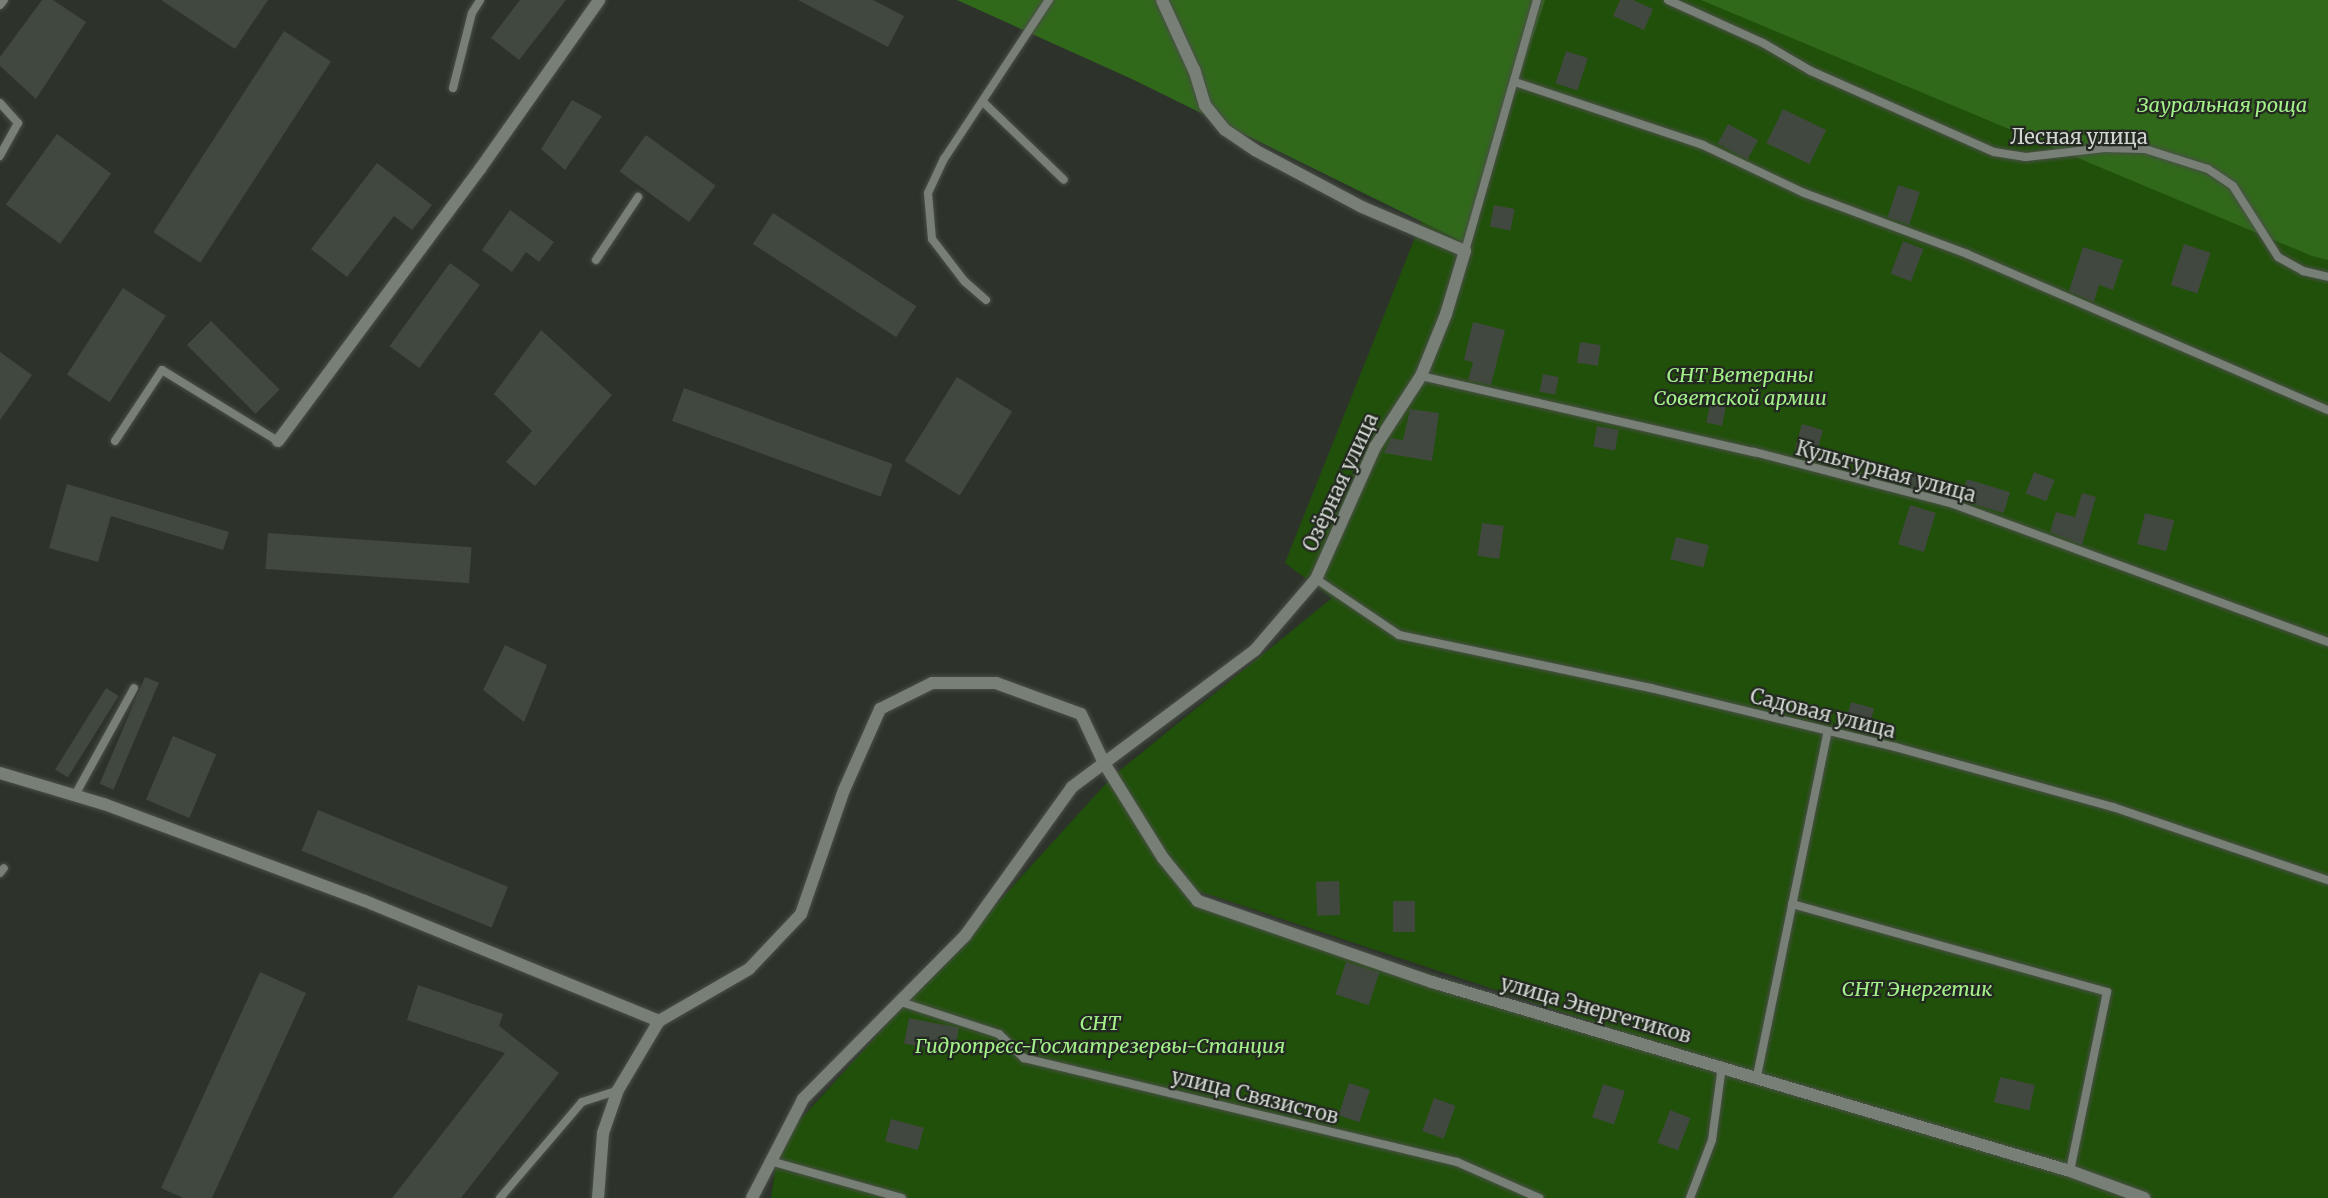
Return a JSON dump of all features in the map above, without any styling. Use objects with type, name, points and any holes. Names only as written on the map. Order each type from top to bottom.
[{"type":"street","points":[[278,441],[480,169],[599,0]]},
{"type":"street","points":[[1162,0],[1194,70],[1205,105],[1225,130],[1255,150],[1362,207],[1466,251]]},
{"type":"street","name":"Озёрная улица","points":[[752,1198],[803,1099],[898,1001],[966,936],[1072,787],[1255,650],[1316,579],[1375,447],[1421,376],[1466,251]]},
{"type":"street","name":"улица Энергетиков","points":[[659,1021],[749,969],[801,914],[844,790],[880,709],[932,683],[996,682],[1081,714],[1104,763],[1163,858],[1198,901],[1432,982],[1757,1076],[2070,1171],[2144,1198]]},
{"type":"street","points":[[0,773],[75,795],[365,901],[659,1021],[618,1090],[603,1133],[598,1198]]},
{"type":"lane","points":[[0,5],[4,0]]},
{"type":"lane","points":[[453,88],[472,14],[480,0]]},
{"type":"lane","points":[[986,300],[965,282],[932,239],[928,193],[944,159],[1049,0]]},
{"type":"lane","name":"Озёрная улица","points":[[1466,251],[1537,0]]},
{"type":"lane","name":"Лесная улица","points":[[1668,0],[1763,43],[1811,71],[1994,152],[2026,158],[2104,148],[2145,149],[2208,169],[2233,186],[2278,257],[2303,271],[2328,278]]},
{"type":"lane","points":[[1515,82],[1703,145],[1804,194],[1967,254],[2328,410]]},
{"type":"lane","points":[[983,102],[1064,180]]},
{"type":"lane","points":[[0,103],[18,123],[0,156]]},
{"type":"lane","points":[[596,260],[638,196]]},
{"type":"lane","points":[[115,441],[162,370],[278,441]]},
{"type":"lane","name":"Культурная улица","points":[[1421,376],[1754,452],[1953,504],[2328,642]]},
{"type":"lane","name":"Садовая улица","points":[[1316,579],[1400,635],[1651,688],[1828,731],[2113,807],[2328,880]]},
{"type":"lane","points":[[75,795],[134,688]]},
{"type":"lane","points":[[1757,1076],[1828,731]]},
{"type":"lane","points":[[1792,904],[2107,992],[2070,1171]]},
{"type":"lane","name":"улица Связистов","points":[[898,1001],[999,1034],[1024,1058],[1457,1162],[1539,1198]]},
{"type":"lane","points":[[1690,1198],[1712,1140],[1722,1066]]},
{"type":"lane","points":[[500,1198],[582,1102],[618,1090]]},
{"type":"lane","points":[[770,1161],[902,1198]]},
{"type":"green space","points":[[957,0],[1545,0],[1465,243],[1134,80]]},
{"type":"green space","points":[[1510,0],[1706,0],[2328,219],[2328,1198],[771,1198],[779,1143],[1113,776],[1332,598],[1285,563]],"holes":[[[1189,888],[1676,1050],[1198,901]]]},
{"type":"green space","name":"Зауральная роща","points":[[1701,0],[2328,0],[2328,260],[2312,256]]},
{"type":"building","points":[[42,0],[53,0],[86,22],[36,99],[0,66],[0,57]]},
{"type":"building","points":[[161,0],[268,0],[235,49]]},
{"type":"building","points":[[520,0],[566,0],[519,60],[491,38]]},
{"type":"building","points":[[798,0],[873,0],[904,16],[888,47]]},
{"type":"building","points":[[1620,0],[1633,0],[1653,9],[1644,30],[1613,16]]},
{"type":"building","points":[[284,31],[331,61],[200,263],[153,232]]},
{"type":"building","points":[[1566,51],[1588,58],[1577,90],[1555,83]]},
{"type":"building","points":[[572,100],[602,116],[565,170],[541,149]]},
{"type":"building","points":[[1783,109],[1826,130],[1809,164],[1766,143]]},
{"type":"building","points":[[1728,124],[1758,140],[1748,159],[1718,143]]},
{"type":"building","points":[[57,134],[111,173],[60,244],[6,204]]},
{"type":"building","points":[[646,135],[716,186],[689,222],[620,171]]},
{"type":"building","points":[[377,163],[432,205],[412,230],[394,216],[347,277],[311,249]]},
{"type":"building","points":[[1898,185],[1920,192],[1909,224],[1887,217]]},
{"type":"building","points":[[1494,205],[1515,209],[1510,231],[1490,227]]},
{"type":"building","points":[[510,210],[554,242],[539,262],[526,252],[512,272],[482,250]]},
{"type":"building","points":[[773,213],[916,306],[896,337],[753,244]]},
{"type":"building","points":[[1903,241],[1924,249],[1911,282],[1890,274]]},
{"type":"building","points":[[2184,244],[2211,253],[2197,294],[2171,285]]},
{"type":"building","points":[[2083,247],[2123,260],[2113,290],[2099,285],[2094,302],[2069,291]]},
{"type":"building","points":[[450,263],[480,285],[419,368],[389,346]]},
{"type":"building","points":[[123,288],[166,316],[110,402],[67,374]]},
{"type":"building","points":[[211,321],[280,390],[256,414],[187,345]]},
{"type":"building","points":[[1473,322],[1505,330],[1491,385],[1468,380],[1473,362],[1464,360]]},
{"type":"building","points":[[541,330],[612,395],[535,486],[506,462],[532,431],[494,394]]},
{"type":"building","points":[[1580,342],[1601,345],[1598,366],[1577,363]]},
{"type":"building","points":[[0,352],[32,375],[0,420]]},
{"type":"building","points":[[1543,374],[1559,377],[1555,395],[1540,392]]},
{"type":"building","points":[[957,377],[1012,411],[960,495],[905,461]]},
{"type":"building","points":[[684,388],[893,464],[881,497],[672,421]]},
{"type":"building","points":[[1710,404],[1726,407],[1722,426],[1706,423]]},
{"type":"building","points":[[1410,409],[1439,413],[1432,461],[1384,453],[1391,438],[1403,440]]},
{"type":"building","points":[[1802,424],[1823,430],[1816,455],[1795,449]]},
{"type":"building","points":[[1597,426],[1619,430],[1615,451],[1593,447]]},
{"type":"building","points":[[1909,471],[1926,477],[1921,490],[1904,484]]},
{"type":"building","points":[[2034,472],[2055,480],[2046,501],[2026,493]]},
{"type":"building","points":[[1967,479],[2010,492],[2004,513],[1961,500]]},
{"type":"building","points":[[67,484],[229,532],[223,550],[111,516],[98,562],[49,548]]},
{"type":"building","points":[[2082,493],[2096,497],[2082,545],[2050,532],[2056,512],[2075,517]]},
{"type":"building","points":[[1910,505],[1936,513],[1924,552],[1898,544]]},
{"type":"building","points":[[2145,513],[2174,520],[2166,551],[2137,544]]},
{"type":"building","points":[[1482,523],[1504,526],[1499,559],[1477,556]]},
{"type":"building","points":[[268,533],[472,547],[469,583],[265,569]]},
{"type":"building","points":[[1676,537],[1709,545],[1703,568],[1670,559]]},
{"type":"building","points":[[505,645],[547,665],[524,722],[483,690]]},
{"type":"building","points":[[145,677],[159,683],[113,790],[100,784]]},
{"type":"building","points":[[106,688],[119,696],[68,777],[55,769]]},
{"type":"building","points":[[1851,702],[1874,708],[1870,725],[1847,718]]},
{"type":"building","points":[[173,736],[216,754],[189,818],[146,800]]},
{"type":"building","points":[[318,810],[508,887],[492,928],[302,851]]},
{"type":"building","points":[[1339,881],[1340,915],[1317,916],[1316,882]]},
{"type":"building","points":[[1393,901],[1415,901],[1415,932],[1393,932]]},
{"type":"building","points":[[1346,962],[1379,973],[1369,1005],[1335,994]]},
{"type":"building","points":[[260,972],[306,993],[212,1198],[183,1198],[161,1188]]},
{"type":"building","points":[[418,985],[503,1014],[499,1026],[559,1073],[461,1198],[392,1198],[505,1053],[407,1020]]},
{"type":"building","points":[[909,1018],[959,1028],[954,1053],[904,1044]]},
{"type":"building","points":[[2000,1077],[2035,1085],[2029,1110],[1994,1102]]},
{"type":"building","points":[[1349,1083],[1370,1090],[1359,1122],[1338,1115]]},
{"type":"building","points":[[1603,1084],[1625,1091],[1614,1124],[1592,1117]]},
{"type":"building","points":[[1434,1098],[1456,1106],[1444,1139],[1422,1131]]},
{"type":"building","points":[[1670,1110],[1691,1118],[1678,1151],[1657,1143]]},
{"type":"building","points":[[891,1119],[924,1128],[918,1150],[885,1141]]},
{"type":"park label","name":"СНТ Ветераны Советской армии","points":[[1740,386]]},
{"type":"park label","name":"СНТ Энергетик","points":[[1917,988]]},
{"type":"park label","name":"СНТ Гидропресс-Госматрезервы-Станция","points":[[1100,1034]]}]
